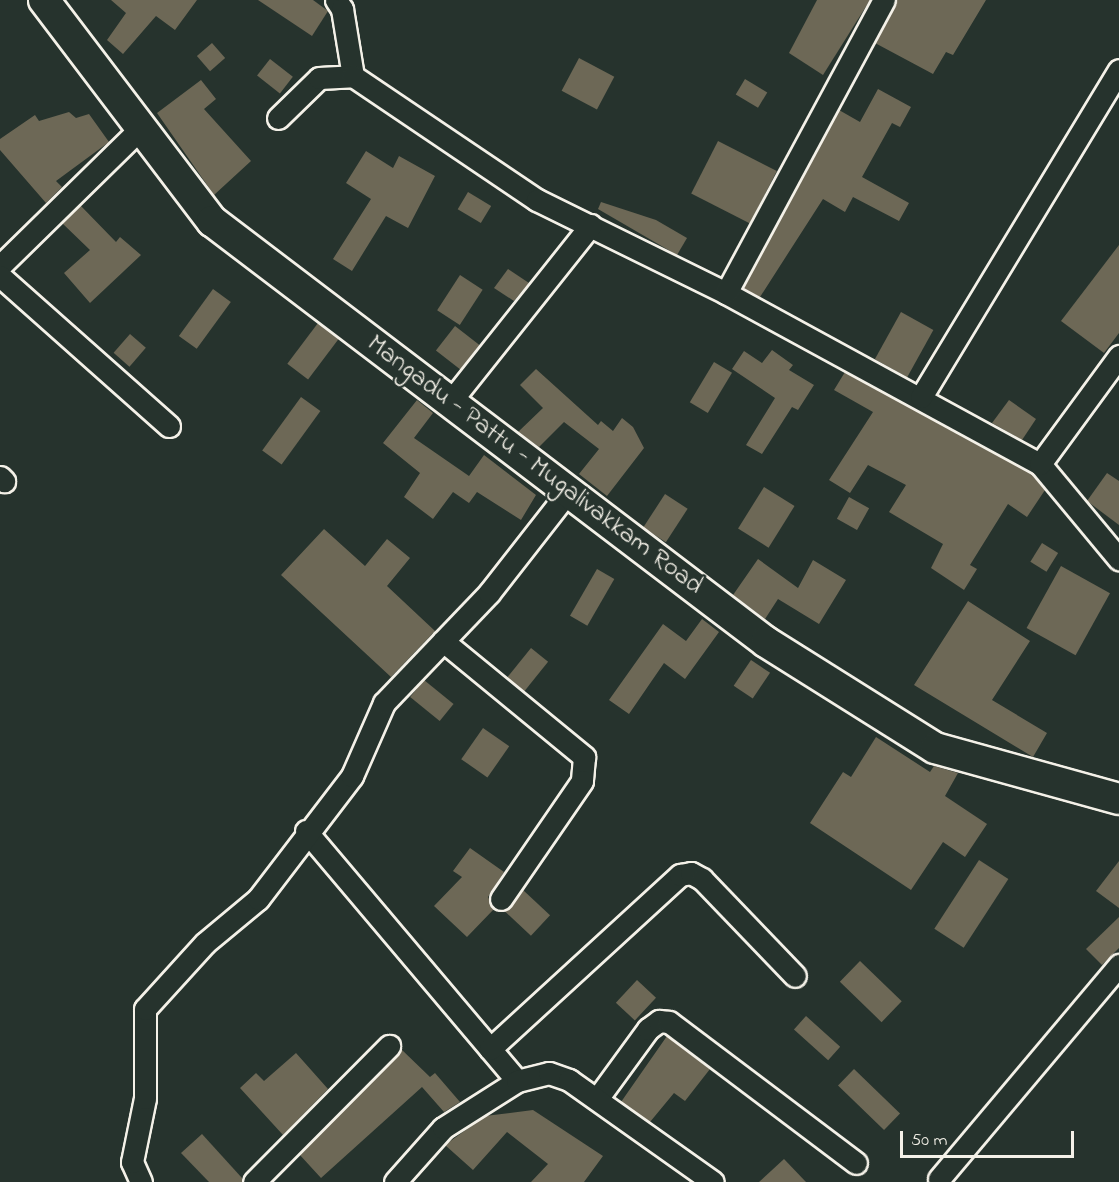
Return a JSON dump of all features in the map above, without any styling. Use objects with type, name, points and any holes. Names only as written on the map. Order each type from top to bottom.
[{"type":"street","name":"Mangadu - Pattu - Mugalivakkam Road","points":[[44,0],[212,221],[766,642],[935,748],[1119,799]]},
{"type":"street","points":[[336,0],[342,9],[353,76]]},
{"type":"street","points":[[726,292],[884,0]]},
{"type":"street","points":[[921,397],[1119,70]]},
{"type":"street","points":[[278,118],[319,78],[353,76],[537,200],[726,292],[1040,464],[1119,559]]},
{"type":"street","points":[[0,266],[140,129]]},
{"type":"street","points":[[450,402],[591,225]]},
{"type":"street","points":[[0,276],[168,426]]},
{"type":"street","points":[[1040,464],[1119,356]]},
{"type":"street","points":[[141,1182],[132,1162],[145,1098],[146,1008],[205,943],[258,899],[306,831],[352,776],[384,703],[489,593],[568,492]]},
{"type":"street","points":[[443,641],[584,757],[582,781],[501,900]]},
{"type":"street","points":[[306,831],[517,1081]]},
{"type":"street","points":[[490,1049],[680,875],[691,873],[702,879],[795,976]]},
{"type":"street","points":[[939,1179],[1119,965]]},
{"type":"street","points":[[597,1099],[648,1029],[659,1021],[669,1022],[856,1163]]},
{"type":"street","points":[[254,1182],[389,1046]]},
{"type":"street","points":[[395,1182],[443,1128],[517,1081],[549,1073],[597,1099],[713,1182]]},
{"type":"building","points":[[111,0],[197,0],[175,30],[156,16],[123,54],[107,40],[126,13]]},
{"type":"building","points":[[258,0],[313,0],[328,11],[312,36]]},
{"type":"building","points":[[817,0],[870,0],[823,75],[789,53]]},
{"type":"building","points":[[897,0],[986,0],[953,55],[946,52],[933,74],[875,43]]},
{"type":"building","points":[[212,43],[225,58],[210,71],[197,56]]},
{"type":"building","points":[[579,58],[614,77],[597,109],[562,91]]},
{"type":"building","points":[[270,59],[293,77],[280,93],[257,76]]},
{"type":"building","points":[[745,79],[767,92],[758,108],[736,94]]},
{"type":"building","points":[[201,80],[216,99],[204,109],[251,161],[214,195],[157,113]]},
{"type":"building","points":[[878,89],[911,107],[900,127],[892,123],[862,177],[909,203],[899,221],[853,197],[845,212],[823,199],[760,297],[743,288],[839,110],[860,122]]},
{"type":"building","points":[[69,112],[76,118],[89,114],[109,142],[56,181],[62,187],[46,203],[0,150],[0,139],[35,115],[39,121]]},
{"type":"building","points":[[718,141],[777,171],[750,224],[691,194]]},
{"type":"building","points":[[366,151],[393,168],[399,156],[435,176],[408,228],[386,216],[352,271],[333,259],[371,199],[346,183]]},
{"type":"building","points":[[468,192],[491,206],[481,223],[458,209]]},
{"type":"building","points":[[601,202],[656,220],[687,238],[677,255],[598,209]]},
{"type":"building","points":[[80,205],[116,242],[120,237],[141,255],[90,303],[64,273],[90,250],[62,223]]},
{"type":"building","points":[[1119,245],[1119,333],[1104,353],[1061,321]]},
{"type":"building","points":[[508,269],[529,283],[514,301],[494,288]]},
{"type":"building","points":[[460,275],[483,290],[460,325],[437,310]]},
{"type":"building","points":[[213,289],[231,302],[197,349],[179,336]]},
{"type":"building","points":[[901,312],[933,330],[907,377],[875,359]]},
{"type":"building","points":[[318,323],[339,339],[308,379],[287,364]]},
{"type":"building","points":[[455,326],[479,345],[460,370],[436,350]]},
{"type":"building","points":[[130,334],[146,348],[129,367],[114,353]]},
{"type":"building","points":[[772,350],[793,365],[789,370],[814,385],[798,410],[792,407],[762,454],[746,445],[775,398],[732,369],[744,351],[762,363]]},
{"type":"building","points":[[714,362],[732,373],[708,413],[690,402]]},
{"type":"building","points":[[536,369],[598,425],[601,421],[613,431],[622,418],[633,427],[644,448],[607,496],[579,474],[599,449],[564,422],[539,447],[518,432],[543,408],[520,385]]},
{"type":"building","points":[[845,372],[1032,474],[1045,490],[1027,517],[1008,504],[970,565],[977,569],[964,590],[931,568],[943,544],[889,512],[906,485],[868,465],[850,493],[829,480],[873,412],[834,390]]},
{"type":"building","points":[[301,397],[320,411],[282,465],[262,450]]},
{"type":"building","points":[[417,400],[433,413],[414,438],[469,476],[484,455],[536,495],[521,520],[477,492],[469,503],[453,492],[433,519],[404,497],[420,473],[383,443]]},
{"type":"building","points":[[1009,400],[1036,419],[1022,440],[992,423]]},
{"type":"building","points":[[1107,473],[1119,481],[1119,525],[1087,501]]},
{"type":"building","points":[[764,487],[795,506],[769,548],[738,529]]},
{"type":"building","points":[[665,494],[688,509],[666,542],[643,528]]},
{"type":"building","points":[[849,497],[869,508],[857,530],[837,519]]},
{"type":"building","points":[[324,529],[365,566],[387,539],[410,558],[387,586],[435,631],[391,677],[281,575]]},
{"type":"building","points":[[1042,543],[1058,553],[1046,572],[1030,562]]},
{"type":"building","points":[[758,559],[798,588],[813,560],[846,580],[819,624],[778,599],[765,619],[733,595]]},
{"type":"building","points":[[1061,566],[1110,593],[1076,655],[1027,628]]},
{"type":"building","points":[[597,569],[614,579],[587,626],[570,616]]},
{"type":"building","points":[[968,601],[1030,641],[992,700],[1047,733],[1033,757],[914,685]]},
{"type":"building","points":[[702,619],[719,632],[685,679],[664,663],[629,714],[609,700],[663,624],[686,641]]},
{"type":"building","points":[[531,648],[548,662],[524,691],[507,678]]},
{"type":"building","points":[[751,660],[770,673],[753,699],[734,686]]},
{"type":"building","points":[[424,680],[454,704],[440,721],[410,697]]},
{"type":"building","points":[[483,728],[509,746],[487,777],[461,759]]},
{"type":"building","points":[[876,737],[930,772],[934,766],[958,773],[945,796],[987,824],[965,857],[943,842],[911,890],[810,823],[843,772],[851,777]]},
{"type":"building","points":[[470,848],[504,872],[488,897],[494,909],[467,937],[434,906],[462,877],[453,871]]},
{"type":"building","points":[[979,860],[1008,879],[964,948],[934,929]]},
{"type":"building","points":[[1119,861],[1119,908],[1096,891]]},
{"type":"building","points":[[523,890],[550,915],[531,936],[504,910]]},
{"type":"building","points":[[1119,917],[1119,948],[1102,965],[1086,949]]},
{"type":"building","points":[[860,961],[902,1001],[882,1022],[840,982]]},
{"type":"building","points":[[637,980],[656,998],[635,1020],[616,1003]]},
{"type":"building","points":[[806,1016],[840,1047],[828,1060],[794,1029]]},
{"type":"building","points":[[667,1036],[710,1069],[685,1101],[674,1093],[650,1122],[621,1102]]},
{"type":"building","points":[[401,1049],[430,1077],[435,1073],[460,1102],[444,1112],[422,1087],[321,1178],[299,1154]]},
{"type":"building","points":[[296,1053],[328,1089],[283,1135],[240,1088],[256,1073],[264,1081]]},
{"type":"building","points":[[854,1069],[900,1113],[884,1130],[838,1086]]},
{"type":"building","points":[[533,1110],[603,1156],[584,1182],[531,1182],[548,1164],[507,1132],[473,1170],[445,1145],[485,1116]]},
{"type":"building","points":[[202,1134],[242,1178],[242,1182],[209,1182],[181,1153]]},
{"type":"building","points":[[784,1159],[806,1182],[759,1182]]}]
